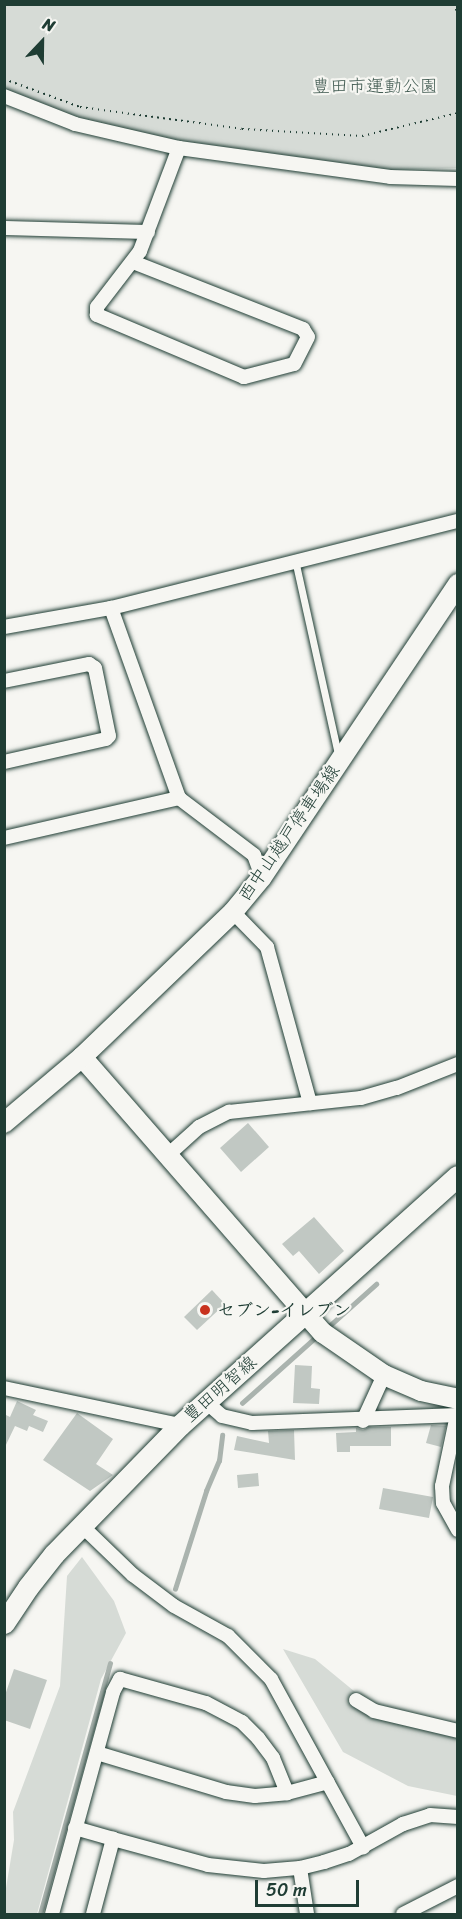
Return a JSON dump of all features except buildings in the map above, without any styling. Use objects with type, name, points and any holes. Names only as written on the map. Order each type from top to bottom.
[{"type":"main road","name":"西中山越戸停車場線","points":[[4,1123],[82,1057],[233,912],[262,877],[456,588]]},
{"type":"main road","points":[[82,1057],[323,1333],[384,1375],[421,1391],[458,1399]]},
{"type":"main road","name":"豊田明智線","points":[[4,1623],[28,1587],[81,1525],[180,1425],[458,1176]]},
{"type":"street","points":[[4,96],[75,124],[179,148],[390,177],[458,179]]},
{"type":"street","points":[[134,262],[303,329],[308,337],[294,364],[244,377],[97,315],[97,307],[134,262],[148,232],[179,148]]},
{"type":"street","points":[[4,228],[148,232]]},
{"type":"street","points":[[4,627],[111,608],[295,560],[458,521]]},
{"type":"street","points":[[111,608],[178,798],[254,855],[262,877]]},
{"type":"street","points":[[4,681],[89,664],[95,668],[109,736],[106,739],[4,762]]},
{"type":"street","points":[[4,838],[178,798]]},
{"type":"street","points":[[233,912],[267,948],[310,1103]]},
{"type":"street","points":[[168,1155],[199,1127],[229,1112],[361,1098],[388,1091],[458,1064]]},
{"type":"street","points":[[363,1421],[384,1375]]},
{"type":"street","points":[[4,1388],[180,1425]]},
{"type":"street","points":[[206,1402],[222,1416],[252,1424],[363,1421],[457,1415],[442,1503],[458,1530]]},
{"type":"street","points":[[81,1525],[133,1575],[174,1605],[228,1636],[271,1679],[363,1846]]},
{"type":"street","points":[[52,1914],[112,1692],[120,1679],[206,1703],[242,1722],[273,1758],[287,1793]]},
{"type":"street","points":[[356,1700],[374,1711],[458,1731]]},
{"type":"street","points":[[97,1753],[226,1792],[255,1796],[287,1793],[328,1782]]},
{"type":"street","points":[[75,1828],[208,1865],[264,1871],[300,1868],[349,1854],[417,1818],[439,1814],[458,1817]]},
{"type":"street","points":[[93,1914],[113,1839]]},
{"type":"street","points":[[300,1868],[307,1914]]},
{"type":"street","points":[[403,1914],[458,1886]]},
{"type":"lane","points":[[295,560],[340,761]]},
{"type":"path","points":[[453,4],[458,13]]},
{"type":"path","points":[[4,79],[80,108],[242,129],[362,136],[458,113]]},
{"type":"green space","name":"豊田市運動公園","points":[[4,5],[457,5],[457,168],[390,170],[174,144],[63,113],[5,89]]},
{"type":"green space","points":[[82,1557],[114,1601],[126,1633],[101,1679],[37,1914],[5,1914],[5,1894],[14,1840],[13,1812],[60,1686],[67,1576]]},
{"type":"green space","points":[[283,1649],[315,1659],[382,1714],[457,1736],[457,1796],[408,1786],[343,1752]]},
{"type":"waterway","points":[[327,1328],[376,1284]]},
{"type":"waterway","points":[[242,1403],[318,1335]]},
{"type":"waterway","points":[[175,1589],[206,1491],[219,1461],[222,1435]]},
{"type":"waterway","points":[[40,1914],[110,1664]]},
{"type":"place","name":"セブン-イレブン","points":[[205,1310]]}]
